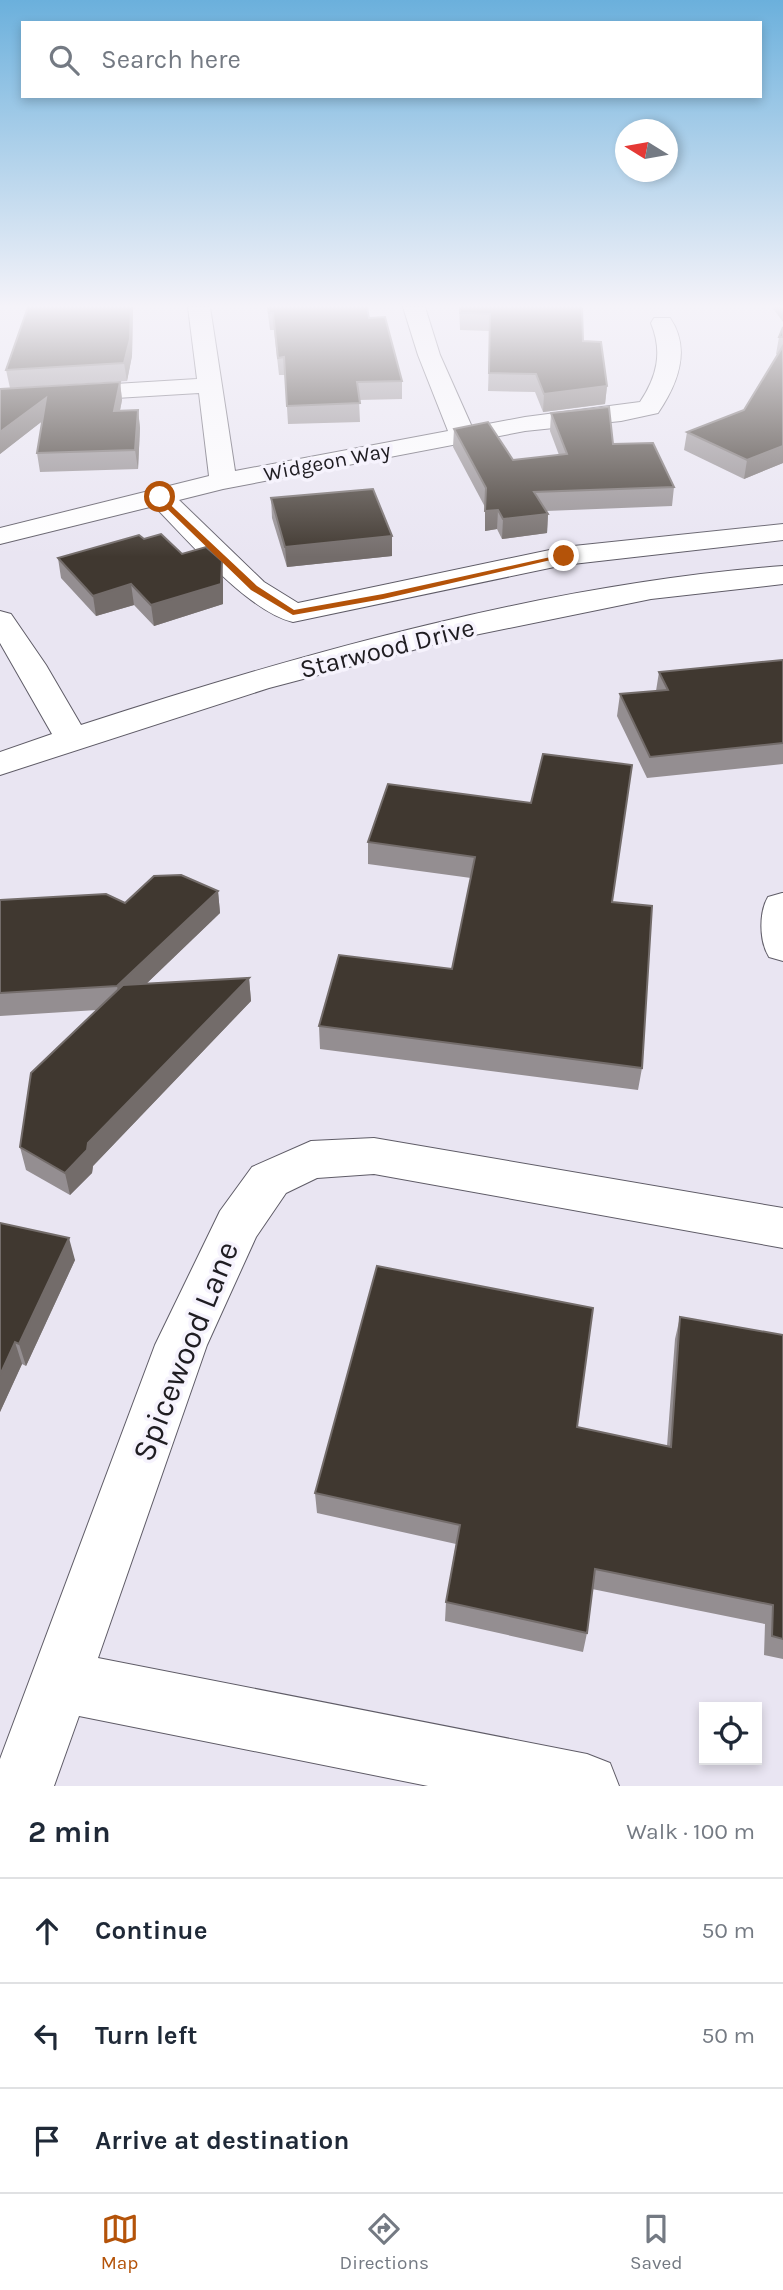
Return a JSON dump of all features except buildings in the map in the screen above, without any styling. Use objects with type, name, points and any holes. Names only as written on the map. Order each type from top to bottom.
[{"type":"street","points":[[0,398],[124,390]]},
{"type":"street","points":[[211,390],[223,481]]},
{"type":"street","points":[[444,390],[463,436]]},
{"type":"street","name":"Widgeon Way","points":[[0,536],[223,481],[526,424],[621,414],[649,408],[660,390]]},
{"type":"street","points":[[160,497],[254,588],[293,613],[383,597],[564,556],[783,532]]},
{"type":"street","name":"Starwood Drive","points":[[0,764],[262,680],[429,635],[615,596],[783,575]]},
{"type":"street","points":[[0,620],[30,665],[72,739]]},
{"type":"street","points":[[782,906],[783,947]]},
{"type":"street","name":"Spicewood Lane","points":[[22,1786],[181,1345],[237,1225],[269,1181],[311,1160],[374,1156],[783,1228]]},
{"type":"street","points":[[60,1681],[587,1786]]},
{"type":"route","points":[[160,497],[254,588],[293,613],[383,597],[564,556]]}]
